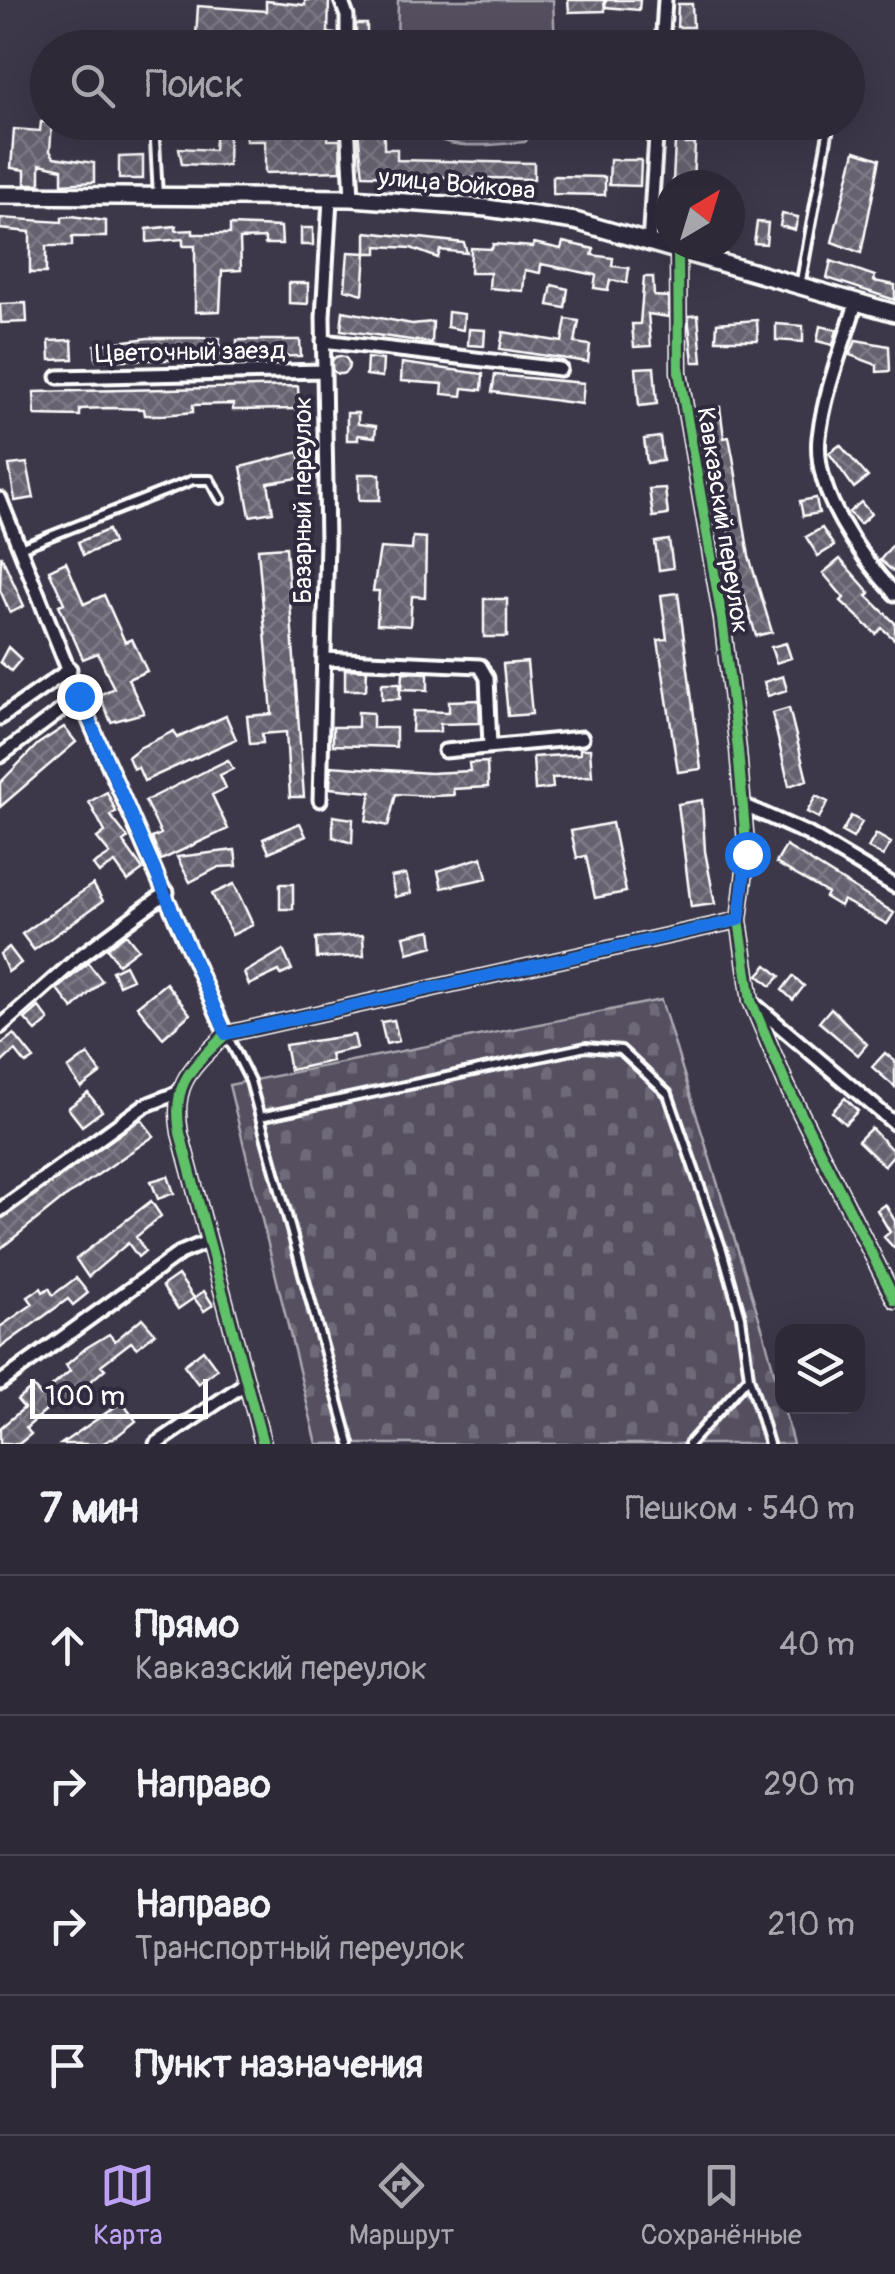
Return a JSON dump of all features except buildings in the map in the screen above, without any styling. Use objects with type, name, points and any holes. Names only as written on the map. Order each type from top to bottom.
[{"type":"street","points":[[340,0],[347,16],[347,30]]},
{"type":"street","points":[[663,30],[665,0]]},
{"type":"street","points":[[349,140],[352,198]]},
{"type":"street","points":[[648,244],[656,140]]},
{"type":"street","name":"улица Войкова","points":[[0,195],[352,198],[575,221],[655,246]]},
{"type":"street","name":"Базарный переулок","points":[[320,800],[324,659],[323,340],[330,199]]},
{"type":"street","name":"Кавказский переулок","points":[[678,260],[679,372],[722,619],[743,805],[747,854],[739,920],[751,1001],[787,1086],[895,1300]]},
{"type":"street","name":"улица Войкова","points":[[706,260],[895,313]]},
{"type":"street","points":[[856,304],[819,439],[821,463],[854,541],[895,594]]},
{"type":"street","points":[[323,340],[560,369]]},
{"type":"street","name":"Цветочный заезд","points":[[58,377],[324,371]]},
{"type":"street","points":[[0,499],[79,696],[226,1034]]},
{"type":"street","points":[[324,659],[480,666],[487,678],[490,746]]},
{"type":"street","points":[[0,718],[70,669]]},
{"type":"street","points":[[0,756],[79,696]]},
{"type":"street","points":[[445,750],[582,738]]},
{"type":"street","points":[[743,805],[808,834],[895,886]]},
{"type":"street","points":[[0,1027],[78,958],[167,892]]},
{"type":"street","points":[[0,1210],[144,1106],[177,1093],[226,1034],[739,920]]},
{"type":"street","points":[[751,1001],[895,1124]]},
{"type":"street","points":[[177,1093],[180,1134],[263,1444]]},
{"type":"street","points":[[0,1383],[137,1282],[180,1253],[209,1241]]},
{"type":"street","points":[[156,1444],[246,1383]]},
{"type":"lane","points":[[155,140],[158,198]]},
{"type":"lane","points":[[800,287],[827,140]]},
{"type":"lane","points":[[20,548],[194,480],[210,480],[220,499]]},
{"type":"lane","points":[[226,1034],[250,1081],[350,1444]]},
{"type":"lane","points":[[260,1117],[586,1046],[620,1050],[668,1094],[722,1250],[740,1318],[749,1377],[769,1444]]},
{"type":"lane","points":[[689,1444],[749,1377]]},
{"type":"green space","points":[[398,0],[553,0],[554,30],[397,30]]},
{"type":"green space","points":[[442,140],[527,140],[480,145]]},
{"type":"green space","points":[[661,1000],[764,1334],[775,1376],[775,1414],[785,1414],[793,1444],[317,1444],[229,1085]]},
{"type":"cycle path","points":[[678,260],[679,372],[722,619],[738,750],[747,854],[739,920],[751,1001],[787,1086],[895,1300]]},
{"type":"cycle path","points":[[263,1444],[180,1133],[182,1088],[203,1057],[226,1034],[739,920]]},
{"type":"route","points":[[79,696],[226,1034],[739,920],[747,854]]}]
